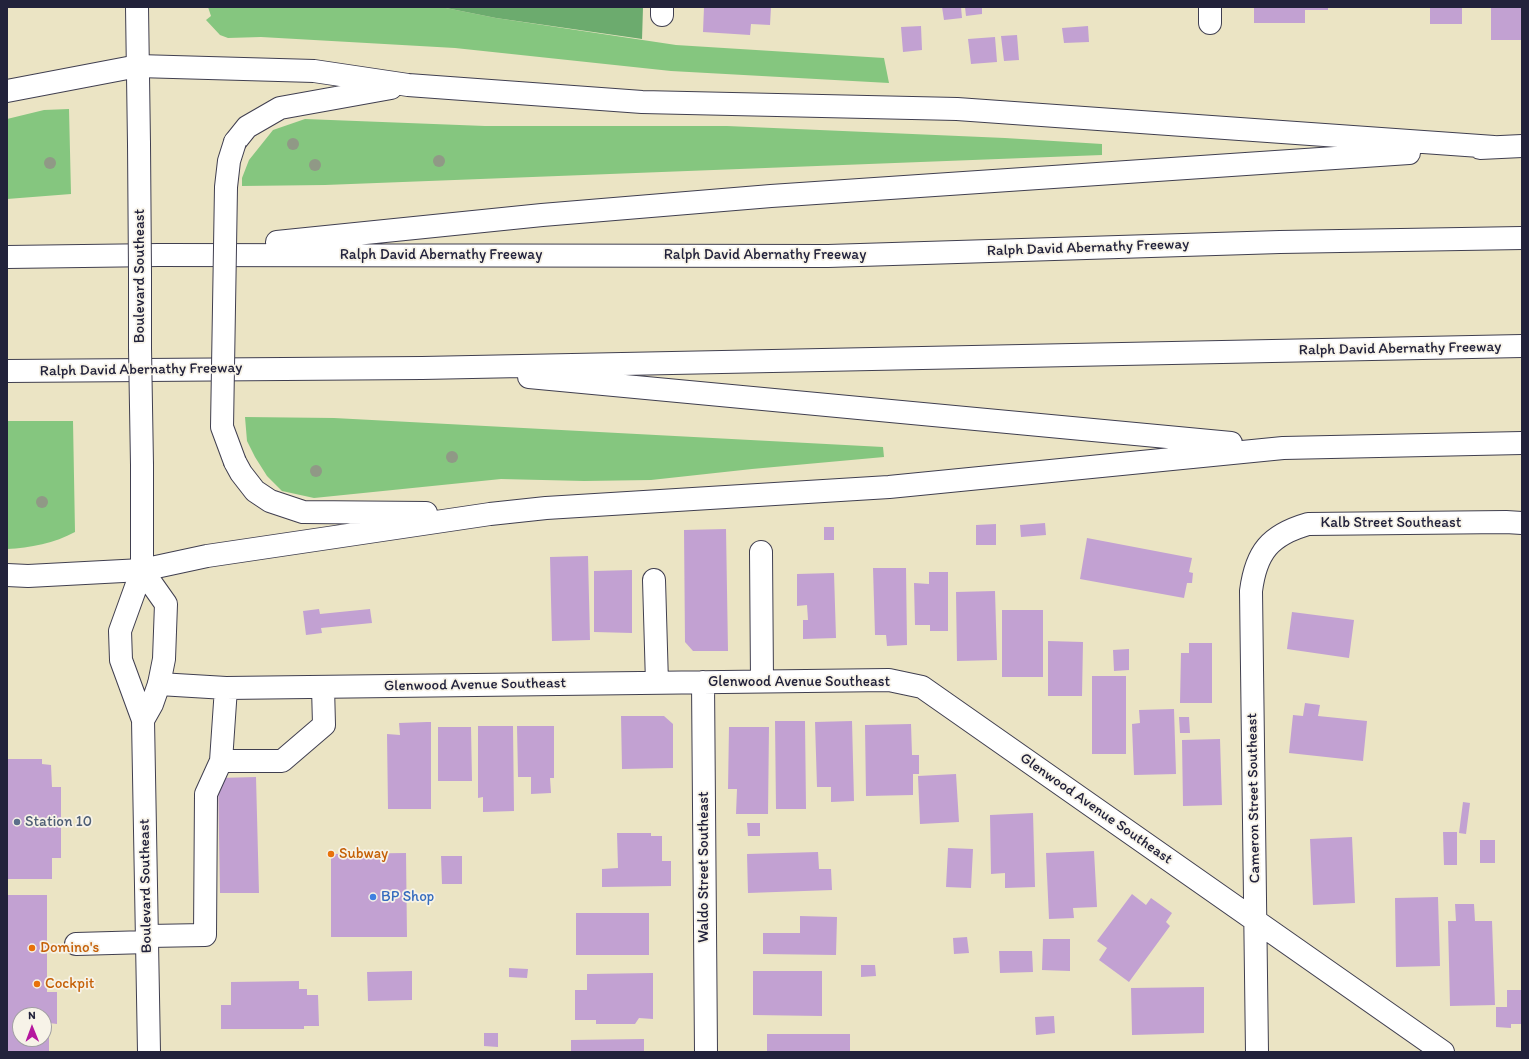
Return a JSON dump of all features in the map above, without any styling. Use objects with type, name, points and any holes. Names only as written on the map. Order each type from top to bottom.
[{"type":"main road","name":"Boulevard Southeast","points":[[137,7],[142,570],[120,631],[121,660],[143,720],[149,1052]]},
{"type":"main road","points":[[7,91],[138,66],[314,71],[408,85],[642,102],[958,109],[1494,147]]},
{"type":"main road","points":[[408,85],[280,108],[247,127],[235,142],[228,161],[226,187],[222,427],[235,462],[241,473],[255,491],[270,501],[303,512],[490,514]]},
{"type":"main road","points":[[159,254],[542,215],[772,196],[1522,146]]},
{"type":"main road","name":"Ralph David Abernathy Freeway","points":[[7,257],[159,254],[828,256],[1280,242],[1522,238]]},
{"type":"main road","name":"Ralph David Abernathy Freeway","points":[[7,371],[422,368],[1522,346]]},
{"type":"main road","points":[[422,368],[1283,448]]},
{"type":"main road","points":[[7,575],[28,576],[142,570],[207,556],[490,514],[546,508],[889,487],[1283,448],[1522,443]]},
{"type":"main road","name":"Kalb Street Southeast","points":[[1266,547],[1280,536],[1294,528],[1308,524],[1522,523]]},
{"type":"main road","name":"Cameron Street Southeast","points":[[1257,1052],[1251,591],[1254,572],[1258,560],[1266,547]]},
{"type":"main road","points":[[761,552],[762,681]]},
{"type":"main road","name":"Boulevard Southeast","points":[[142,570],[166,604],[164,659],[159,684],[152,704],[143,720]]},
{"type":"main road","points":[[654,580],[657,683]]},
{"type":"main road","name":"Glenwood Avenue Southeast","points":[[159,684],[226,688],[889,680],[922,686],[1443,1052]]},
{"type":"main road","name":"Waldo Street Southeast","points":[[703,682],[706,1052]]},
{"type":"main road","points":[[221,761],[282,761],[324,725],[323,687]]},
{"type":"main road","points":[[76,944],[205,935],[206,794],[221,761],[226,688]]},
{"type":"green space","points":[[208,7],[441,7],[496,18],[676,45],[884,58],[889,83],[671,71],[455,48],[261,37],[228,38],[220,35],[206,20],[211,16]]},
{"type":"green space","points":[[441,7],[643,7],[642,39],[496,18]]},
{"type":"green space","points":[[69,109],[71,194],[7,199],[7,119],[44,110]]},
{"type":"green space","points":[[305,119],[485,126],[727,126],[1005,138],[1102,144],[1102,155],[325,185],[242,186],[242,178],[249,160],[273,130]]},
{"type":"green space","points":[[245,417],[334,418],[883,447],[884,457],[651,480],[584,481],[501,479],[314,498],[282,491],[267,476],[247,441]]},
{"type":"green space","points":[[7,421],[73,421],[75,532],[42,544],[7,549]]},
{"type":"building","points":[[704,7],[771,7],[770,25],[751,24],[750,35],[703,32]]},
{"type":"building","points":[[942,7],[961,7],[962,18],[944,20]]},
{"type":"building","points":[[965,7],[982,7],[982,14],[966,16]]},
{"type":"building","points":[[1254,7],[1328,7],[1328,10],[1305,10],[1305,23],[1254,23]]},
{"type":"building","points":[[1430,7],[1462,7],[1462,24],[1430,24]]},
{"type":"building","points":[[1491,7],[1522,7],[1522,40],[1491,40]]},
{"type":"building","points":[[921,26],[922,50],[903,52],[901,27]]},
{"type":"building","points":[[1088,26],[1089,42],[1064,43],[1062,28]]},
{"type":"building","points":[[1017,35],[1019,60],[1004,61],[1001,36]]},
{"type":"building","points":[[995,37],[997,62],[971,64],[968,39]]},
{"type":"building","points":[[1045,523],[1046,535],[1021,537],[1020,525]]},
{"type":"building","points":[[996,524],[996,545],[976,545],[976,525]]},
{"type":"building","points":[[824,527],[834,527],[834,540],[824,540]]},
{"type":"building","points":[[726,529],[728,651],[693,651],[685,642],[684,530]]},
{"type":"building","points":[[1087,538],[1192,558],[1189,572],[1193,573],[1192,583],[1187,583],[1184,598],[1080,579]]},
{"type":"building","points":[[588,556],[590,640],[552,641],[550,557]]},
{"type":"building","points":[[873,568],[906,568],[907,645],[887,646],[886,635],[875,635]]},
{"type":"building","points":[[632,570],[632,633],[594,632],[594,571]]},
{"type":"building","points":[[929,572],[948,572],[948,631],[930,631],[930,625],[915,625],[914,583],[929,584]]},
{"type":"building","points":[[834,573],[836,638],[803,639],[803,620],[808,620],[807,605],[797,606],[797,574]]},
{"type":"building","points":[[995,591],[997,660],[957,661],[956,592]]},
{"type":"building","points":[[319,609],[320,614],[370,609],[372,623],[321,628],[322,633],[306,635],[303,611]]},
{"type":"building","points":[[1002,610],[1043,610],[1043,677],[1002,677]]},
{"type":"building","points":[[1292,612],[1354,620],[1349,658],[1287,649]]},
{"type":"building","points":[[1048,641],[1083,642],[1082,696],[1048,696]]},
{"type":"building","points":[[1189,643],[1212,643],[1212,703],[1180,703],[1181,653],[1189,653]]},
{"type":"building","points":[[1129,649],[1129,670],[1114,671],[1113,650]]},
{"type":"building","points":[[1092,676],[1126,676],[1126,754],[1092,754]]},
{"type":"building","points":[[1305,703],[1320,705],[1318,716],[1367,721],[1363,761],[1289,753],[1293,715],[1303,716]]},
{"type":"building","points":[[1174,709],[1176,774],[1134,775],[1132,724],[1140,723],[1139,710]]},
{"type":"building","points":[[621,716],[664,716],[673,724],[673,768],[622,769]]},
{"type":"building","points":[[1179,717],[1189,717],[1190,733],[1180,733]]},
{"type":"building","points":[[775,721],[805,721],[806,809],[776,809]]},
{"type":"building","points":[[852,721],[854,801],[831,802],[831,787],[817,787],[815,722]]},
{"type":"building","points":[[431,722],[431,809],[388,809],[387,734],[400,735],[399,723]]},
{"type":"building","points":[[911,724],[912,755],[919,755],[919,774],[913,774],[913,795],[866,796],[865,725]]},
{"type":"building","points":[[478,726],[513,726],[514,811],[483,812],[483,797],[478,798]]},
{"type":"building","points":[[517,726],[554,726],[554,778],[550,778],[551,793],[531,794],[531,777],[518,777]]},
{"type":"building","points":[[438,727],[471,727],[472,781],[438,781]]},
{"type":"building","points":[[729,727],[769,727],[768,814],[736,814],[737,789],[728,789]]},
{"type":"building","points":[[1220,739],[1222,805],[1183,806],[1182,740]]},
{"type":"building","points":[[7,759],[42,759],[42,764],[51,765],[52,787],[61,787],[61,858],[52,858],[52,879],[7,879]]},
{"type":"building","points":[[956,774],[959,822],[920,824],[918,776]]},
{"type":"building","points":[[256,777],[259,893],[220,893],[218,778]]},
{"type":"building","points":[[1463,802],[1470,803],[1466,834],[1459,833]]},
{"type":"building","points":[[1033,813],[1035,887],[1005,888],[1005,873],[991,874],[990,815]]},
{"type":"building","points":[[747,823],[760,823],[760,836],[748,836]]},
{"type":"building","points":[[1443,832],[1457,832],[1457,865],[1444,865]]},
{"type":"building","points":[[617,833],[651,833],[651,836],[662,836],[662,861],[671,861],[671,886],[602,887],[602,869],[618,868]]},
{"type":"building","points":[[1352,837],[1355,903],[1313,905],[1310,839]]},
{"type":"building","points":[[1480,840],[1495,840],[1495,863],[1480,863]]},
{"type":"building","points":[[948,848],[973,849],[971,888],[946,887]]},
{"type":"building","points":[[1094,851],[1097,907],[1073,908],[1074,918],[1049,919],[1046,853]]},
{"type":"building","points":[[818,852],[819,869],[831,869],[832,890],[748,893],[747,854]]},
{"type":"building","points":[[406,853],[407,937],[331,937],[331,854]]},
{"type":"building","points":[[441,856],[462,856],[462,884],[442,884]]},
{"type":"building","points":[[1132,894],[1146,905],[1151,898],[1172,913],[1166,922],[1170,926],[1129,982],[1099,960],[1107,948],[1097,941]]},
{"type":"building","points":[[7,895],[47,895],[47,992],[57,992],[57,1024],[52,1023],[52,1007],[12,1007],[12,1047],[49,1047],[49,1052],[7,1052]]},
{"type":"building","points":[[1438,897],[1440,966],[1396,967],[1395,898]]},
{"type":"building","points":[[1455,904],[1474,904],[1475,921],[1492,921],[1495,1005],[1450,1006],[1448,921],[1456,921]]},
{"type":"building","points":[[576,913],[649,913],[649,955],[576,955]]},
{"type":"building","points":[[800,916],[837,917],[836,955],[763,954],[763,933],[800,933]]},
{"type":"building","points":[[967,937],[969,953],[954,954],[953,938]]},
{"type":"building","points":[[1043,939],[1070,939],[1070,971],[1042,970]]},
{"type":"building","points":[[999,951],[1032,951],[1033,972],[1000,973]]},
{"type":"building","points":[[861,965],[875,965],[876,976],[861,977]]},
{"type":"building","points":[[509,968],[528,969],[527,978],[509,977]]},
{"type":"building","points":[[412,971],[412,1000],[368,1001],[367,972]]},
{"type":"building","points":[[753,971],[822,971],[822,1016],[753,1015]]},
{"type":"building","points":[[653,973],[653,1019],[639,1018],[635,1024],[596,1024],[596,1020],[575,1020],[575,990],[587,990],[587,974]]},
{"type":"building","points":[[299,981],[299,989],[307,989],[307,995],[318,995],[319,1026],[304,1026],[304,1029],[221,1029],[221,1005],[231,1005],[231,982]]},
{"type":"building","points":[[1204,987],[1204,1033],[1132,1035],[1131,988]]},
{"type":"building","points":[[1507,990],[1522,990],[1522,1024],[1511,1024],[1511,1028],[1496,1027],[1496,1007],[1507,1007]]},
{"type":"building","points":[[1054,1016],[1055,1033],[1036,1035],[1035,1017]]},
{"type":"building","points":[[484,1033],[498,1033],[498,1047],[484,1046]]},
{"type":"building","points":[[767,1034],[850,1034],[850,1052],[767,1052]]},
{"type":"building","points":[[644,1039],[644,1052],[571,1052],[571,1040]]},
{"type":"place","name":"Station 10","points":[[17,822]]},
{"type":"place","name":"Subway","points":[[331,854]]},
{"type":"place","name":"BP Shop","points":[[373,897]]},
{"type":"place","name":"Domino's","points":[[32,948]]},
{"type":"place","name":"Cockpit","points":[[37,984]]}]
